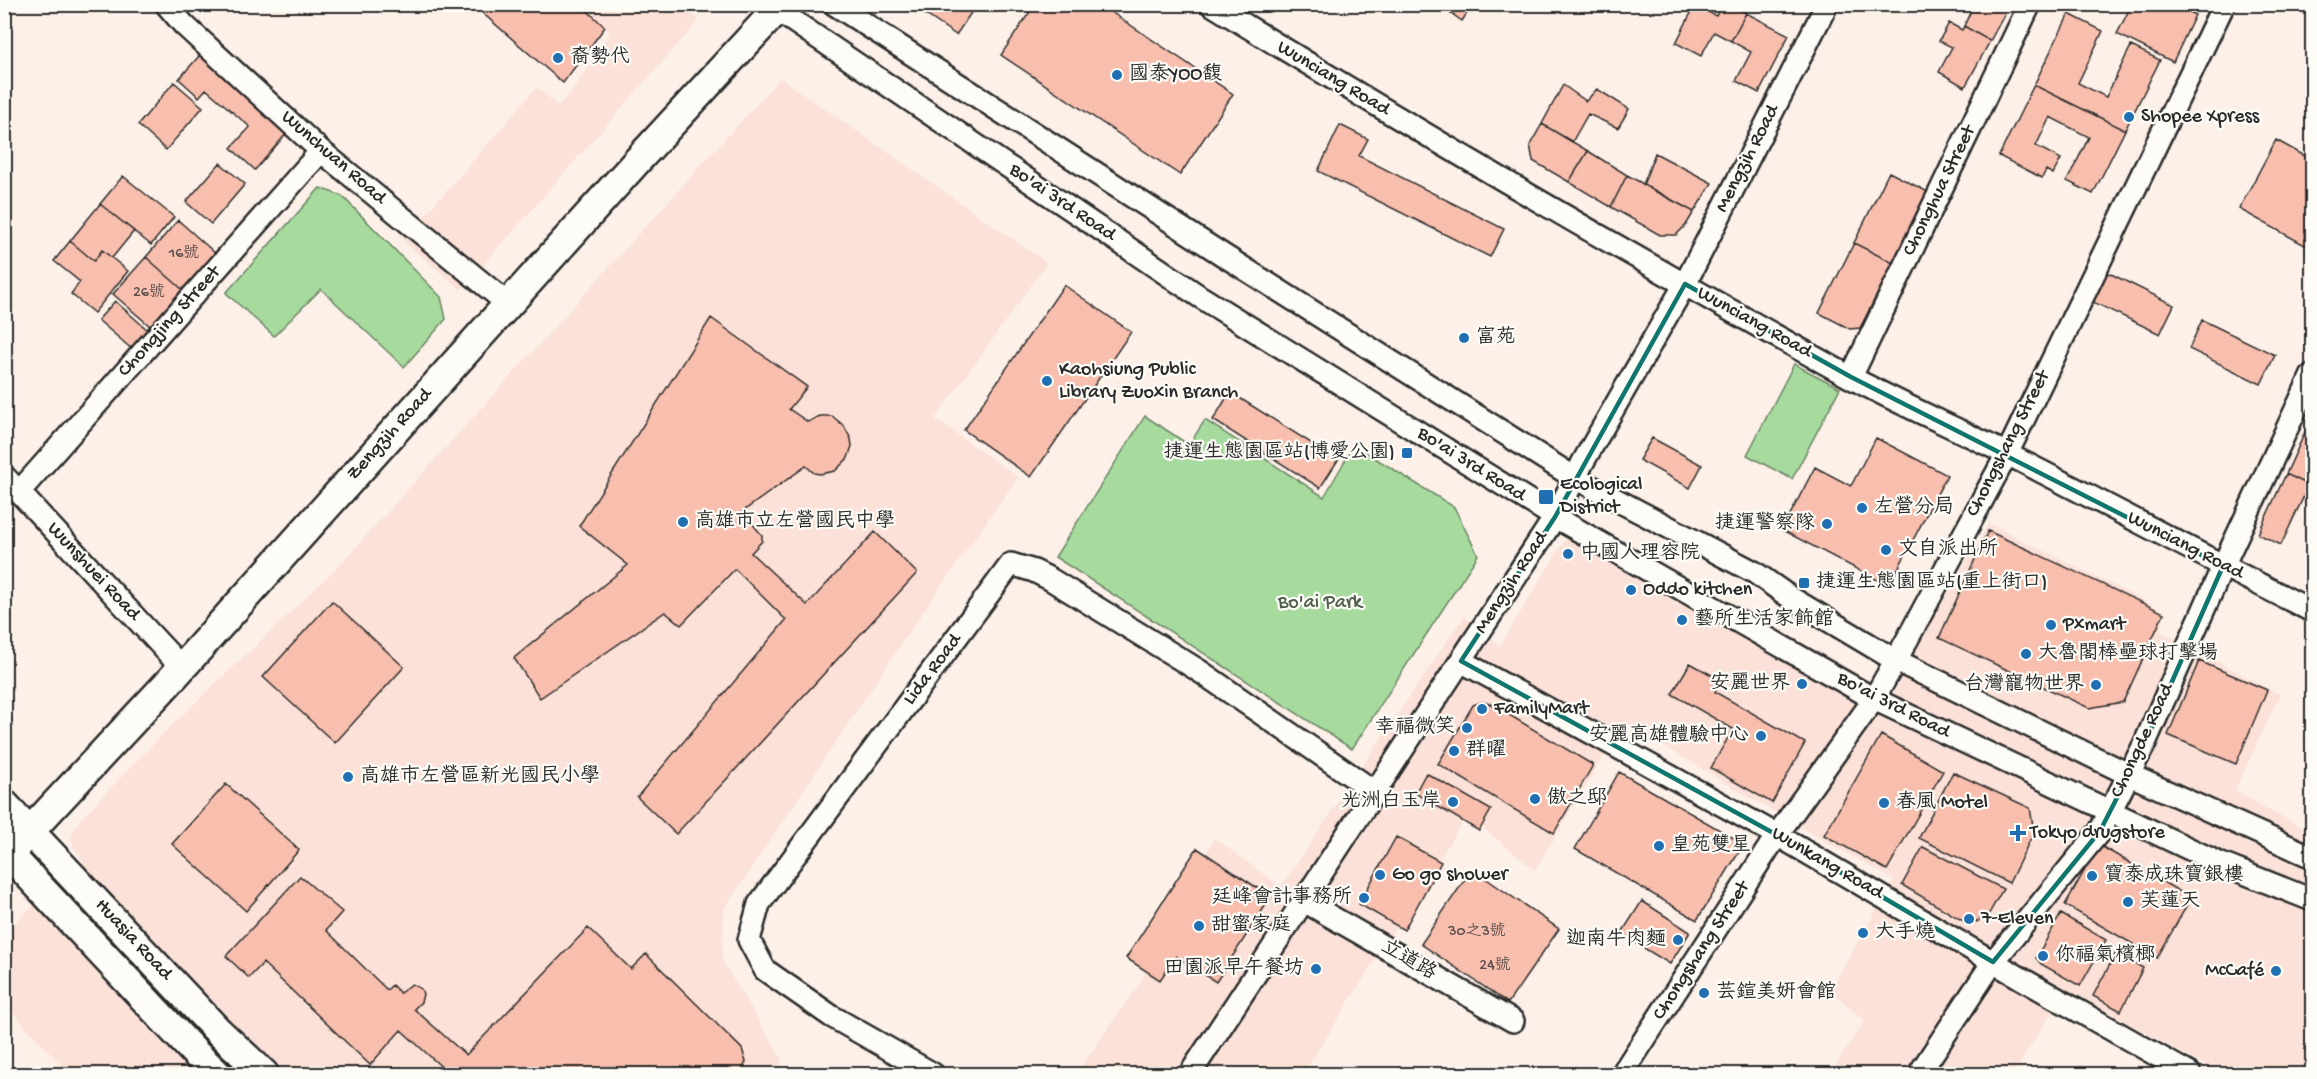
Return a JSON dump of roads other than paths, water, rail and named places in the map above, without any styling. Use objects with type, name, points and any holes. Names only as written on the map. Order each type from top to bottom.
[{"type":"street","name":"Wunchuan Road","points":[[166,4],[184,25],[321,151],[508,304]]},
{"type":"street","points":[[834,4],[1223,255],[1575,478],[1754,572],[1791,598],[1895,660],[2130,775],[2313,857]]},
{"type":"street","name":"Wunciang Road","points":[[1211,4],[1359,95],[1685,284],[1851,377],[2313,611]]},
{"type":"street","name":"Mengzih Road","points":[[1190,1074],[1555,517],[1685,284],[1827,4]]},
{"type":"street","name":"Chonghua Street","points":[[1851,377],[2030,4]]},
{"type":"street","name":"Chongshang Street","points":[[1622,1074],[1777,835],[1874,699],[2007,454],[2224,4]]},
{"type":"street","name":"Zengzih Road","points":[[6,854],[182,668],[775,7]]},
{"type":"street","name":"Bo'ai 3rd Road","points":[[775,7],[1199,296],[1555,517],[1874,699],[2219,863],[2313,900]]},
{"type":"street","name":"Chongjing Street","points":[[19,492],[321,151]]},
{"type":"street","name":"Chongde Road","points":[[1918,1074],[1993,962],[2100,831],[2130,775],[2223,566],[2313,375]]},
{"type":"street","name":"Wunshuei Road","points":[[4,476],[182,668]]},
{"type":"street","name":"Lida Road","points":[[933,1074],[831,1016],[765,970],[749,940],[759,904],[1011,564],[1050,579],[1198,670],[1375,792]]},
{"type":"street","name":"Wunkang Road","points":[[1461,661],[1777,835],[2190,1074]]},
{"type":"street","name":"Huasia Road","points":[[4,804],[218,1031],[264,1074]]},
{"type":"street","name":"Huasia Road","points":[[6,854],[217,1074]]},
{"type":"street","name":"立道路","points":[[1304,901],[1513,1021]]},
{"type":"place","name":"裔勢代","points":[[558,58]]},
{"type":"place","name":"國泰YOO馥","points":[[1117,75]]},
{"type":"place","name":"Shopee Xpress","points":[[2129,117]]},
{"type":"place","name":"富苑","points":[[1464,338]]},
{"type":"place","name":"Kaohsiung Public Library Zuoxin Branch","points":[[1047,381]]},
{"type":"place","name":"捷運生態園區站(博愛公園)","points":[[1407,453]]},
{"type":"place","name":"Ecological District","points":[[1546,497]]},
{"type":"place","name":"左營分局","points":[[1862,508]]},
{"type":"place","name":"高雄市立左營國民中學","points":[[683,522]]},
{"type":"place","name":"捷運警察隊","points":[[1827,524]]},
{"type":"place","name":"文自派出所","points":[[1886,550]]},
{"type":"place","name":"中國人理容院","points":[[1568,554]]},
{"type":"place","name":"捷運生態園區站(重上街口)","points":[[1804,583]]},
{"type":"place","name":"Oddo kitchen","points":[[1631,590]]},
{"type":"place","name":"藝所生活家飾館","points":[[1682,620]]},
{"type":"place","name":"Pxmart","points":[[2051,625]]},
{"type":"place","name":"大魯閣棒壘球打擊場","points":[[2026,654]]},
{"type":"place","name":"安麗世界","points":[[1802,684]]},
{"type":"place","name":"台灣寵物世界","points":[[2096,685]]},
{"type":"place","name":"FamilyMart","points":[[1482,709]]},
{"type":"place","name":"幸福微笑","points":[[1467,728]]},
{"type":"place","name":"安麗高雄體驗中心","points":[[1761,736]]},
{"type":"place","name":"群曜","points":[[1454,751]]},
{"type":"place","name":"高雄市左營區新光國民小學","points":[[348,777]]},
{"type":"place","name":"傲之邸","points":[[1535,799]]},
{"type":"place","name":"光洲白玉岸","points":[[1453,802]]},
{"type":"place","name":"春風 Motel","points":[[1884,803]]},
{"type":"place","name":"Tokyo drugstore","points":[[2018,833]]},
{"type":"place","name":"皇苑雙星","points":[[1659,846]]},
{"type":"place","name":"Go go shower","points":[[1380,875]]},
{"type":"place","name":"寶泰成珠寶銀樓","points":[[2092,876]]},
{"type":"place","name":"廷峰會計事務所","points":[[1364,898]]},
{"type":"place","name":"芙蓮天","points":[[2128,902]]},
{"type":"place","name":"7-Eleven","points":[[1969,919]]},
{"type":"place","name":"甜蜜家庭","points":[[1199,926]]},
{"type":"place","name":"大手燒","points":[[1863,933]]},
{"type":"place","name":"迦南牛肉麵","points":[[1678,940]]},
{"type":"place","name":"你福氣檳榔","points":[[2043,956]]},
{"type":"place","name":"田園派早午餐坊","points":[[1316,969]]},
{"type":"place","name":"McCafé","points":[[2276,971]]},
{"type":"place","name":"芸鍹美妍會館","points":[[1704,993]]},
{"type":"park label","name":"Bo'ai Park","points":[[1320,603]]}]
